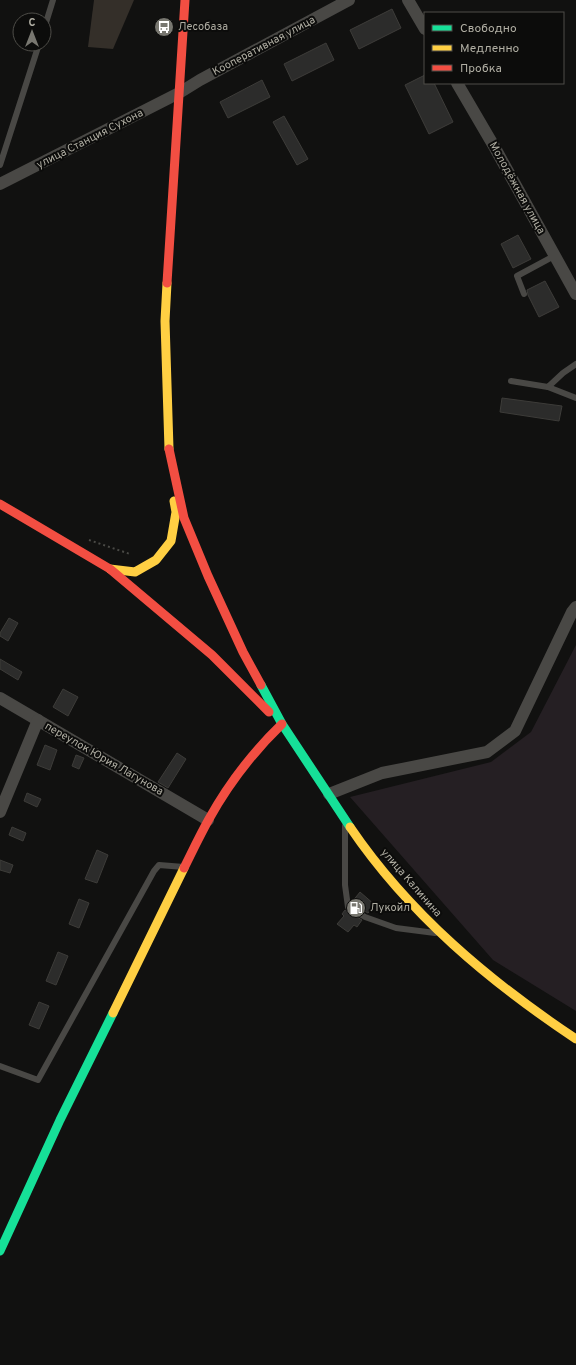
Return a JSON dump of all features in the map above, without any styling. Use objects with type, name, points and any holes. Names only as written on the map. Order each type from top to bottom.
[{"type":"main road","points":[[110,569],[135,572],[156,560],[171,541],[176,512],[169,453],[166,321],[185,0]]},
{"type":"main road","points":[[169,453],[184,518],[208,576],[243,652],[282,724]]},
{"type":"main road","points":[[0,504],[110,569],[212,656],[282,724]]},
{"type":"main road","points":[[0,1251],[60,1120],[208,820],[225,791],[246,761],[282,724]]},
{"type":"main road","name":"улица Калинина","points":[[282,724],[364,847],[406,898],[474,964],[526,1004],[576,1038]]},
{"type":"street","name":"Кооперативная улица","points":[[179,93],[200,80],[349,0]]},
{"type":"street","points":[[408,0],[424,27]]},
{"type":"street","name":"Молодёжная улица","points":[[458,84],[576,294]]},
{"type":"street","name":"улица Станция Сухона","points":[[0,184],[179,93]]},
{"type":"street","points":[[329,794],[382,773],[487,752],[515,731],[572,612],[576,607]]},
{"type":"street","name":"переулок Юрия Лагунова","points":[[0,698],[119,766],[208,820]]},
{"type":"street","points":[[0,812],[38,720]]},
{"type":"lane","points":[[50,12],[54,0]]},
{"type":"lane","points":[[0,165],[36,52]]},
{"type":"lane","points":[[524,294],[517,276],[554,256]]},
{"type":"lane","points":[[548,387],[563,373],[576,364]]},
{"type":"lane","points":[[511,381],[548,387],[576,398]]},
{"type":"lane","points":[[345,818],[344,885],[348,907],[365,917],[396,928],[441,933]]},
{"type":"lane","points":[[0,1066],[38,1080],[154,871],[159,865],[185,867]]},
{"type":"shaded area","points":[[94,0],[134,0],[113,49],[88,47]]},
{"type":"shaded area","points":[[576,645],[576,1011],[493,960],[350,797],[491,762],[531,732]]},
{"type":"building","points":[[392,9],[401,28],[359,49],[350,30]]},
{"type":"building","points":[[326,43],[334,60],[292,81],[284,64]]},
{"type":"building","points":[[424,76],[424,84],[434,84],[453,122],[429,134],[405,85]]},
{"type":"building","points":[[262,80],[270,97],[228,118],[220,102]]},
{"type":"building","points":[[284,116],[308,159],[297,165],[273,122]]},
{"type":"building","points":[[518,235],[531,259],[513,268],[501,244]]},
{"type":"building","points":[[545,281],[559,307],[539,317],[527,290]]},
{"type":"building","points":[[502,398],[562,406],[559,421],[500,412]]},
{"type":"building","points":[[9,618],[18,623],[8,641],[0,636],[0,633]]},
{"type":"building","points":[[0,659],[22,672],[18,680],[0,669]]},
{"type":"building","points":[[63,689],[78,697],[68,716],[53,707]]},
{"type":"building","points":[[45,745],[57,750],[50,770],[37,765]]},
{"type":"building","points":[[177,753],[186,759],[168,788],[158,782]]},
{"type":"building","points":[[76,755],[84,758],[79,769],[72,766]]},
{"type":"building","points":[[27,793],[41,799],[37,807],[24,801]]},
{"type":"building","points":[[12,827],[26,833],[23,841],[9,835]]},
{"type":"building","points":[[97,850],[108,855],[97,883],[85,879]]},
{"type":"building","points":[[0,860],[13,865],[10,873],[0,870]]},
{"type":"building","points":[[360,892],[375,905],[368,913],[352,904]]},
{"type":"building","points":[[79,899],[89,903],[79,928],[69,924]]},
{"type":"building","points":[[345,910],[362,920],[357,927],[354,925],[348,932],[337,924],[344,916],[342,914]]},
{"type":"building","points":[[58,952],[68,956],[56,985],[46,981]]},
{"type":"building","points":[[39,1002],[49,1006],[39,1029],[29,1025]]},
{"type":"traffic: fast","points":[[261,685],[282,724],[350,827]]},
{"type":"traffic: fast","points":[[0,1251],[60,1120],[113,1013]]},
{"type":"traffic: slow","points":[[167,283],[165,321],[169,449]]},
{"type":"traffic: slow","points":[[110,569],[135,572],[156,560],[171,541],[176,512],[174,501]]},
{"type":"traffic: slow","points":[[350,827],[373,859],[398,889],[452,944],[512,994],[576,1039]]},
{"type":"traffic: slow","points":[[113,1013],[184,868]]},
{"type":"traffic: jam","points":[[167,283],[185,0]]},
{"type":"traffic: jam","points":[[169,449],[184,518],[208,576],[243,652],[261,685]]},
{"type":"traffic: jam","points":[[0,504],[110,569],[212,655],[269,712]]},
{"type":"traffic: jam","points":[[184,868],[206,825],[233,781],[251,757],[282,724]]},
{"type":"place","name":"Лесобаза","points":[[164,27]]},
{"type":"place","name":"Лукойл","points":[[356,908]]}]
